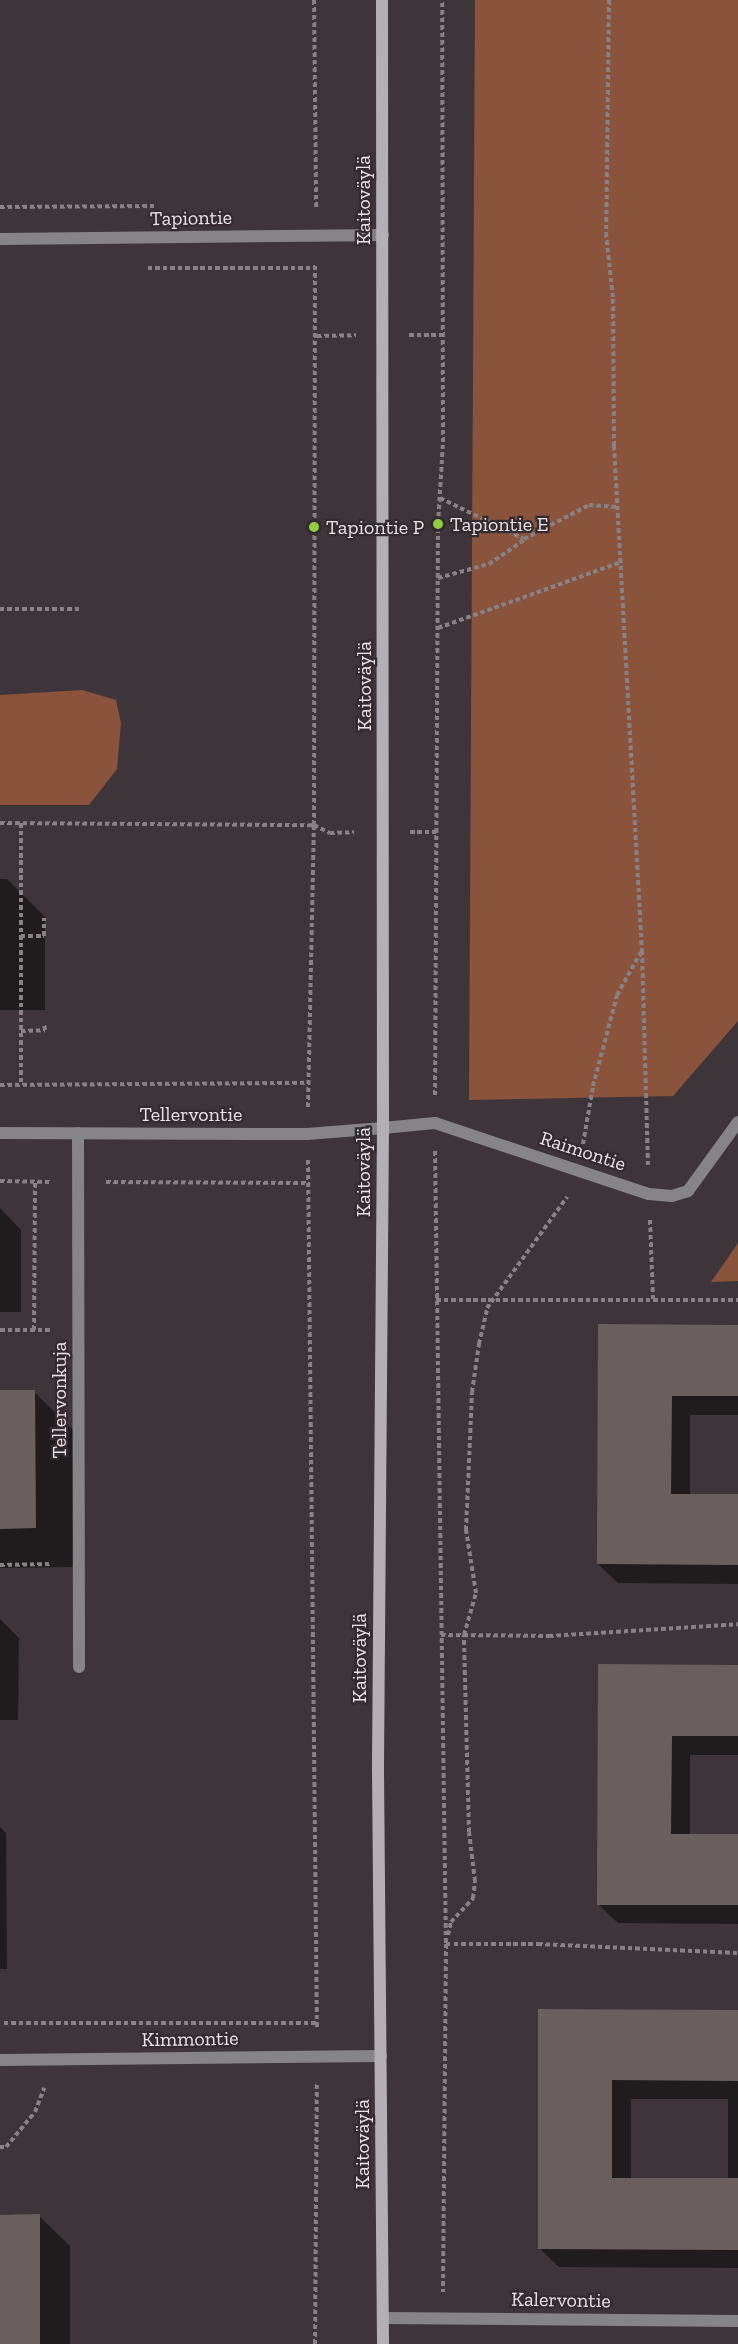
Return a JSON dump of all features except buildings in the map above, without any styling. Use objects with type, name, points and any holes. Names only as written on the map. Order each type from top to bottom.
[{"type":"street","name":"Kaitoväylä","points":[[382,0],[383,1128],[378,1770],[383,2344]]},
{"type":"street","name":"Tapiontie","points":[[0,239],[383,236]]},
{"type":"street","name":"Raimontie","points":[[383,1128],[435,1123],[649,1194],[672,1196],[688,1191],[738,1122]]},
{"type":"street","name":"Tellervontie","points":[[0,1133],[307,1134],[383,1128]]},
{"type":"street","name":"Tellervonkuja","points":[[78,1133],[79,1667]]},
{"type":"street","name":"Kimmontie","points":[[0,2060],[381,2056]]},
{"type":"street","name":"Kalervontie","points":[[383,2318],[738,2321]]},
{"type":"path","points":[[314,0],[316,237],[314,825],[307,1134],[318,2057],[315,2344]]},
{"type":"path","points":[[442,0],[444,347],[438,579],[435,1123],[446,1944],[443,2318]]},
{"type":"path","points":[[609,0],[606,232],[613,299],[619,563],[642,951],[653,1299]]},
{"type":"path","points":[[146,268],[315,268]]},
{"type":"path","points":[[440,498],[524,539]]},
{"type":"path","points":[[438,579],[489,564],[524,539],[589,505],[617,507]]},
{"type":"path","points":[[438,628],[619,563]]},
{"type":"path","points":[[0,609],[80,609]]},
{"type":"path","points":[[0,823],[314,825],[330,832],[436,832]]},
{"type":"path","points":[[21,823],[21,1085]]},
{"type":"path","points":[[21,936],[44,936],[44,918]]},
{"type":"path","points":[[446,1944],[451,1922],[473,1898],[476,1881],[468,1832],[464,1635],[476,1593],[466,1530],[472,1392],[487,1308],[565,1201],[579,1169],[593,1086],[617,995],[642,951]]},
{"type":"path","points":[[21,1031],[45,1030],[44,1024]]},
{"type":"path","points":[[0,1085],[309,1083]]},
{"type":"path","points":[[0,1181],[309,1183]]},
{"type":"path","points":[[34,1330],[35,1181]]},
{"type":"path","points":[[436,1300],[495,1298],[738,1300]]},
{"type":"path","points":[[0,1330],[78,1330]]},
{"type":"path","points":[[0,1565],[79,1564]]},
{"type":"path","points":[[441,1635],[549,1636],[738,1624]]},
{"type":"path","points":[[446,1944],[538,1944],[738,1953]]},
{"type":"path","points":[[4,2023],[317,2024]]},
{"type":"path","points":[[305,2084],[317,2084]]},
{"type":"path","points":[[0,2147],[6,2147],[35,2112],[45,2086],[55,2086]]},
{"type":"shaded area","points":[[475,0],[738,0],[738,1021],[673,1096],[469,1100]]},
{"type":"shaded area","points":[[82,690],[116,700],[121,723],[117,769],[89,805],[0,805],[0,695]]},
{"type":"shaded area","points":[[738,1243],[738,1281],[711,1282]]},
{"type":"place","name":"Tapiontie E","points":[[438,524]]},
{"type":"place","name":"Tapiontie P","points":[[314,527]]}]
